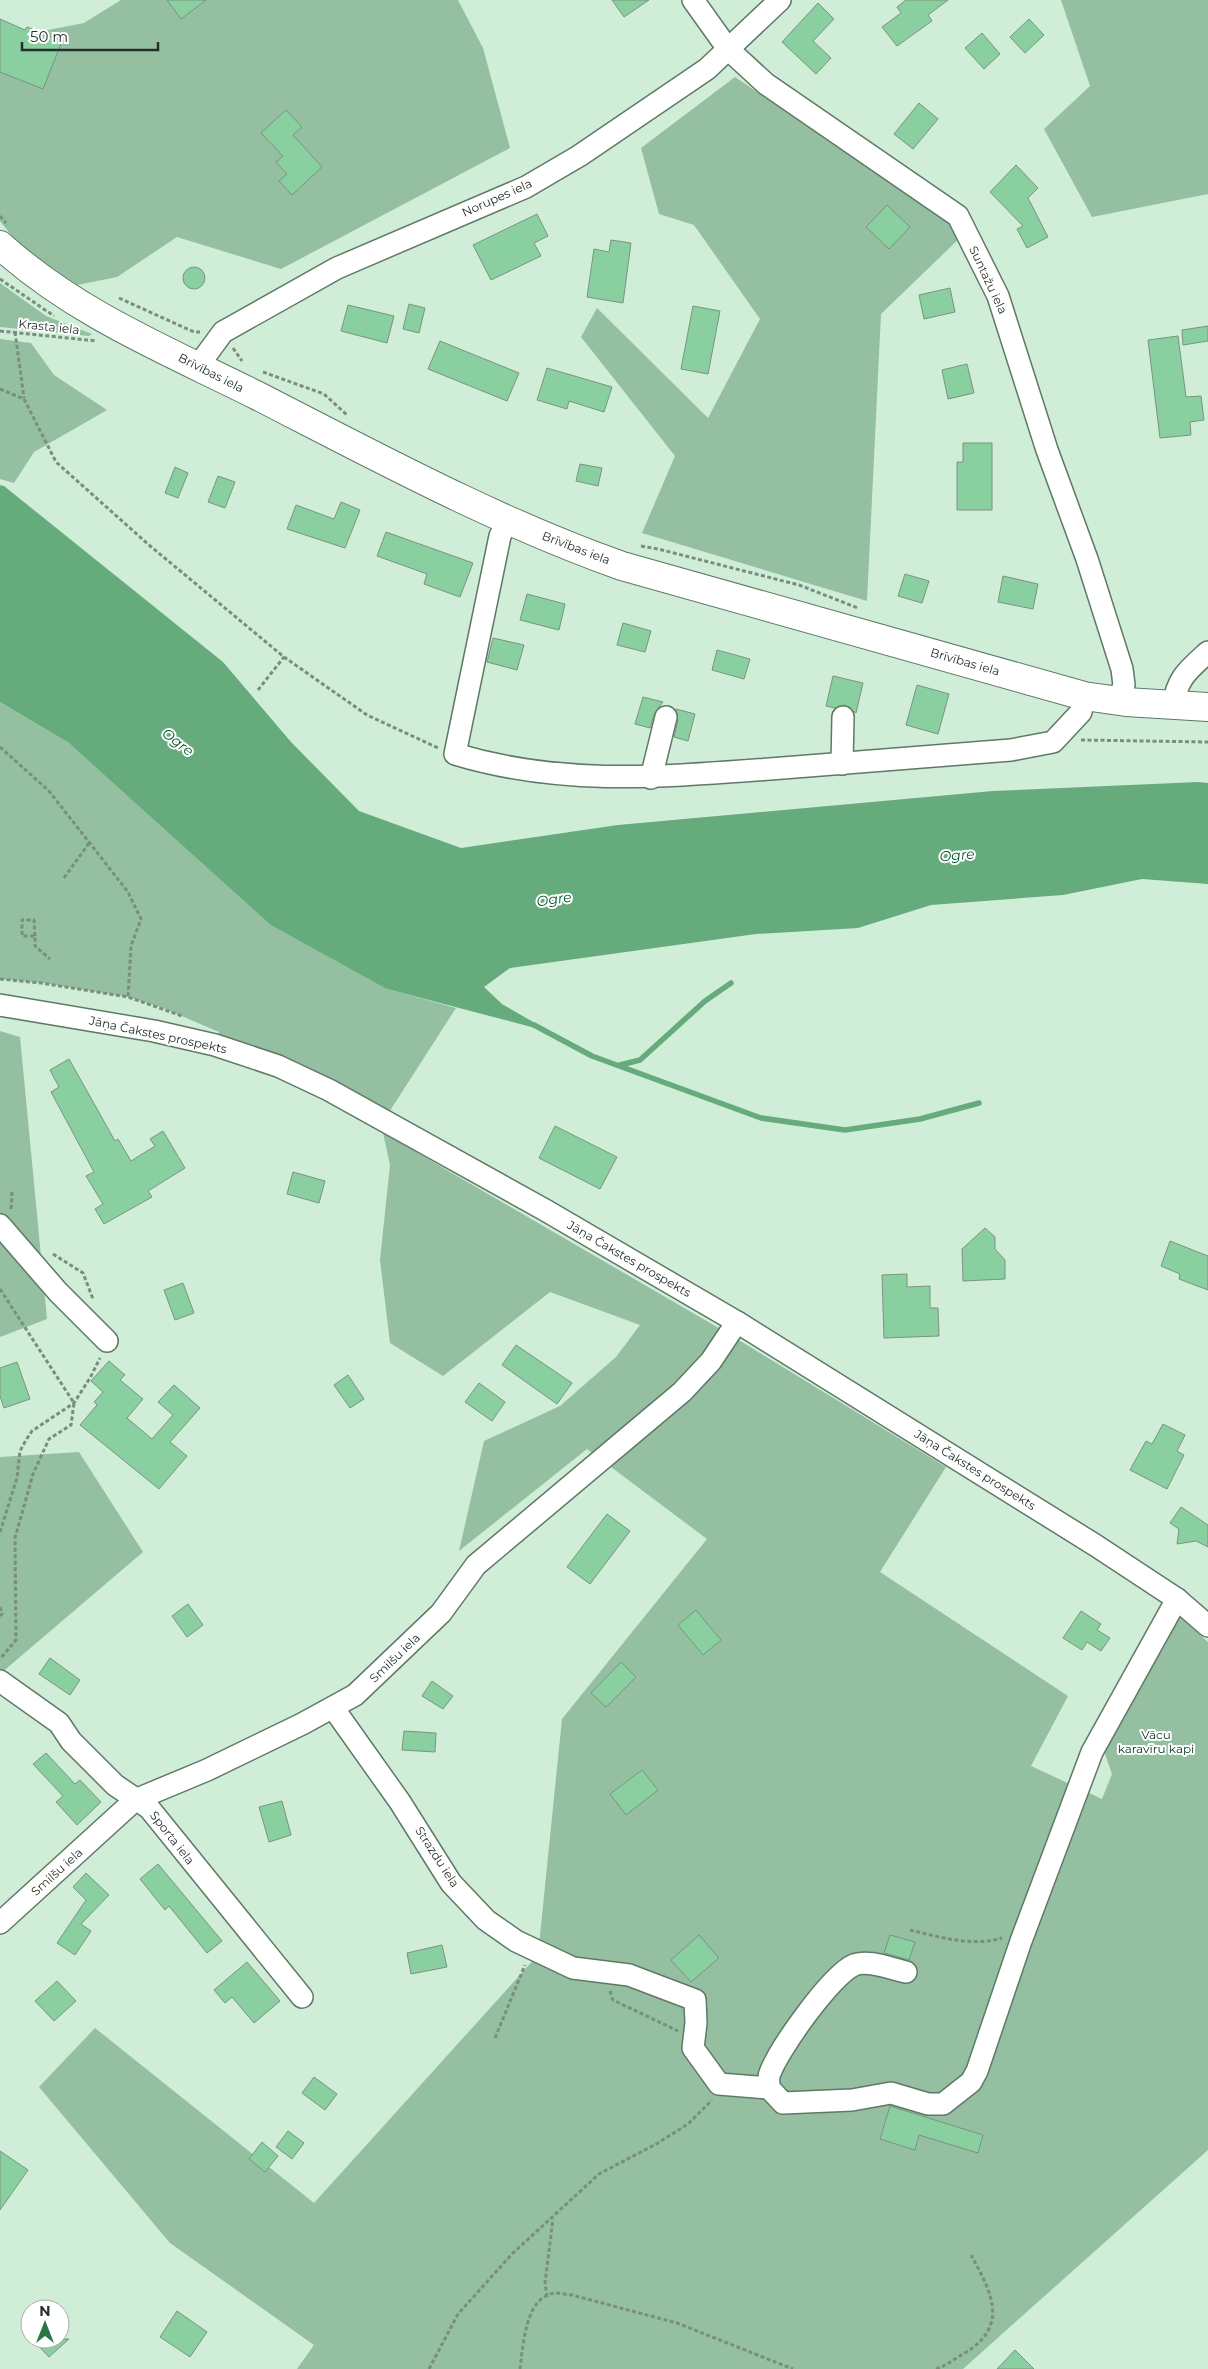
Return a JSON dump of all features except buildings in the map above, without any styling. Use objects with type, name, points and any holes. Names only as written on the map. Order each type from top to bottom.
[{"type":"main road","name":"Brīvības iela","points":[[0,244],[22,264],[74,302],[114,325],[508,520],[569,547],[622,566],[1084,696],[1173,706],[1208,707]]},
{"type":"street","name":"Suntažu iela","points":[[693,0],[728,49],[766,84],[958,216],[998,296],[1047,450],[1087,559],[1122,669],[1124,685],[1118,701]]},
{"type":"street","name":"Norupes iela","points":[[198,366],[223,332],[337,268],[526,186],[579,156],[707,69],[780,0]]},
{"type":"street","points":[[508,520],[500,536],[455,754],[524,771],[573,776],[651,778],[1012,750],[1053,742],[1081,712],[1084,696]]},
{"type":"street","points":[[1173,706],[1175,692],[1184,674],[1208,652]]},
{"type":"street","points":[[651,778],[666,717]]},
{"type":"street","points":[[842,764],[843,717]]},
{"type":"street","name":"Jāņa Čakstes prospekts","points":[[0,1005],[154,1031],[216,1045],[278,1066],[329,1090],[392,1124],[736,1322],[1015,1494],[1176,1600],[1208,1626]]},
{"type":"street","points":[[2,1228],[58,1292],[107,1341]]},
{"type":"street","name":"Smilšu iela","points":[[0,1923],[135,1800],[206,1770],[334,1708],[355,1695],[441,1613],[476,1565],[682,1392],[711,1361],[736,1322]]},
{"type":"street","points":[[693,2048],[719,2084],[769,2088],[783,2103],[852,2100],[892,2094],[928,2104],[944,2104],[971,2082],[977,2071],[1024,1932],[1099,1737],[1176,1600]]},
{"type":"street","name":"Sporta iela","points":[[0,1680],[58,1723],[71,1740],[114,1785],[149,1808],[302,1997]]},
{"type":"street","name":"Strazdu iela","points":[[334,1708],[400,1802],[452,1883],[486,1920],[532,1948],[573,1968],[629,1975],[695,2000],[696,2023],[693,2048]]},
{"type":"street","points":[[769,2088],[769,2074],[801,2021],[839,1976],[853,1965],[862,1963],[906,1972]]},
{"type":"path","points":[[125,301],[194,332],[200,332],[211,327],[223,332],[239,359],[244,363]]},
{"type":"path","name":"Krasta iela","points":[[0,331],[96,341]]},
{"type":"path","points":[[15,332],[24,399],[56,462],[148,545],[284,657],[367,715],[401,732],[455,754]]},
{"type":"path","points":[[257,370],[324,394],[350,418]]},
{"type":"path","points":[[0,389],[24,399]]},
{"type":"path","points":[[639,546],[658,548],[799,585],[866,611]]},
{"type":"path","points":[[258,690],[284,657]]},
{"type":"path","points":[[1053,742],[1090,739],[1208,742]]},
{"type":"path","points":[[0,747],[49,791],[128,892],[140,919],[131,946],[128,997],[41,983],[0,979]]},
{"type":"path","points":[[64,878],[89,843]]},
{"type":"path","points":[[35,936],[22,936],[22,920],[34,920],[35,936],[35,946],[50,958]]},
{"type":"path","points":[[0,1289],[74,1403],[71,1425],[49,1439],[33,1474],[15,1538],[16,1640],[0,1659]]},
{"type":"path","points":[[0,1532],[17,1478],[20,1451],[26,1440],[32,1431],[74,1403],[90,1378],[107,1341]]},
{"type":"path","points":[[0,1607],[2,1614],[0,1616]]},
{"type":"path","points":[[910,1930],[954,1941],[992,1941],[1024,1932]]},
{"type":"path","points":[[495,2038],[532,1948]]},
{"type":"path","points":[[604,1971],[613,2000],[682,2033],[693,2048]]},
{"type":"path","points":[[429,2369],[458,2314],[512,2254],[553,2219],[600,2174],[658,2143],[688,2124],[712,2100],[719,2084]]},
{"type":"path","points":[[547,2297],[545,2283],[553,2219]]},
{"type":"path","points":[[936,2369],[975,2348],[991,2330],[992,2303],[983,2277],[971,2256]]},
{"type":"path","points":[[520,2369],[528,2319],[541,2301],[554,2293],[572,2295],[677,2323],[794,2369]]},
{"type":"green space","points":[[121,0],[458,0],[483,48],[510,148],[281,269],[177,237],[117,277],[77,285],[19,245],[0,221],[0,52],[38,32],[84,23]]},
{"type":"green space","points":[[1061,0],[1208,0],[1208,194],[1092,217],[1044,129],[1090,86]]},
{"type":"green space","points":[[735,77],[966,232],[881,314],[867,601],[642,533],[675,456],[581,337],[597,308],[708,418],[760,319],[694,225],[659,214],[641,148]]},
{"type":"green space","points":[[0,283],[46,316],[92,334],[89,336],[0,327]]},
{"type":"green space","points":[[0,339],[31,343],[54,375],[107,410],[34,452],[14,483],[0,479]]},
{"type":"green space","points":[[0,702],[69,743],[387,989],[456,1008],[384,1120],[215,1045],[219,1032],[163,1008],[128,997],[44,983],[0,979]]},
{"type":"green space","points":[[0,1031],[20,1037],[47,1319],[0,1337]]},
{"type":"green space","name":"Vācu karavīru kapi","points":[[383,1133],[729,1334],[946,1467],[880,1572],[1068,1696],[1031,1766],[1102,1799],[1112,1774],[1099,1737],[1171,1609],[1208,1642],[1208,2150],[963,2369],[297,2369],[314,2345],[170,2243],[39,2087],[95,2028],[314,2203],[538,1955],[562,1719],[707,1539],[587,1449],[459,1551],[484,1441],[560,1406],[616,1357],[640,1325],[550,1292],[443,1376],[390,1343],[380,1260],[390,1165]]},
{"type":"green space","points":[[79,1452],[143,1552],[0,1674],[0,1457]]},
{"type":"water","name":"Ogre","points":[[0,485],[4,486],[223,662],[291,742],[359,811],[461,848],[618,825],[993,791],[1198,782],[1208,783],[1208,884],[1142,879],[1063,895],[931,905],[858,928],[756,934],[510,968],[484,987],[502,1004],[540,1026],[539,1029],[387,989],[271,925],[69,743],[0,702]]},
{"type":"waterway","points":[[620,1065],[640,1060],[705,1001],[731,983]]},
{"type":"waterway","points":[[534,1025],[592,1056],[761,1118],[845,1130],[920,1119],[979,1103]]}]
